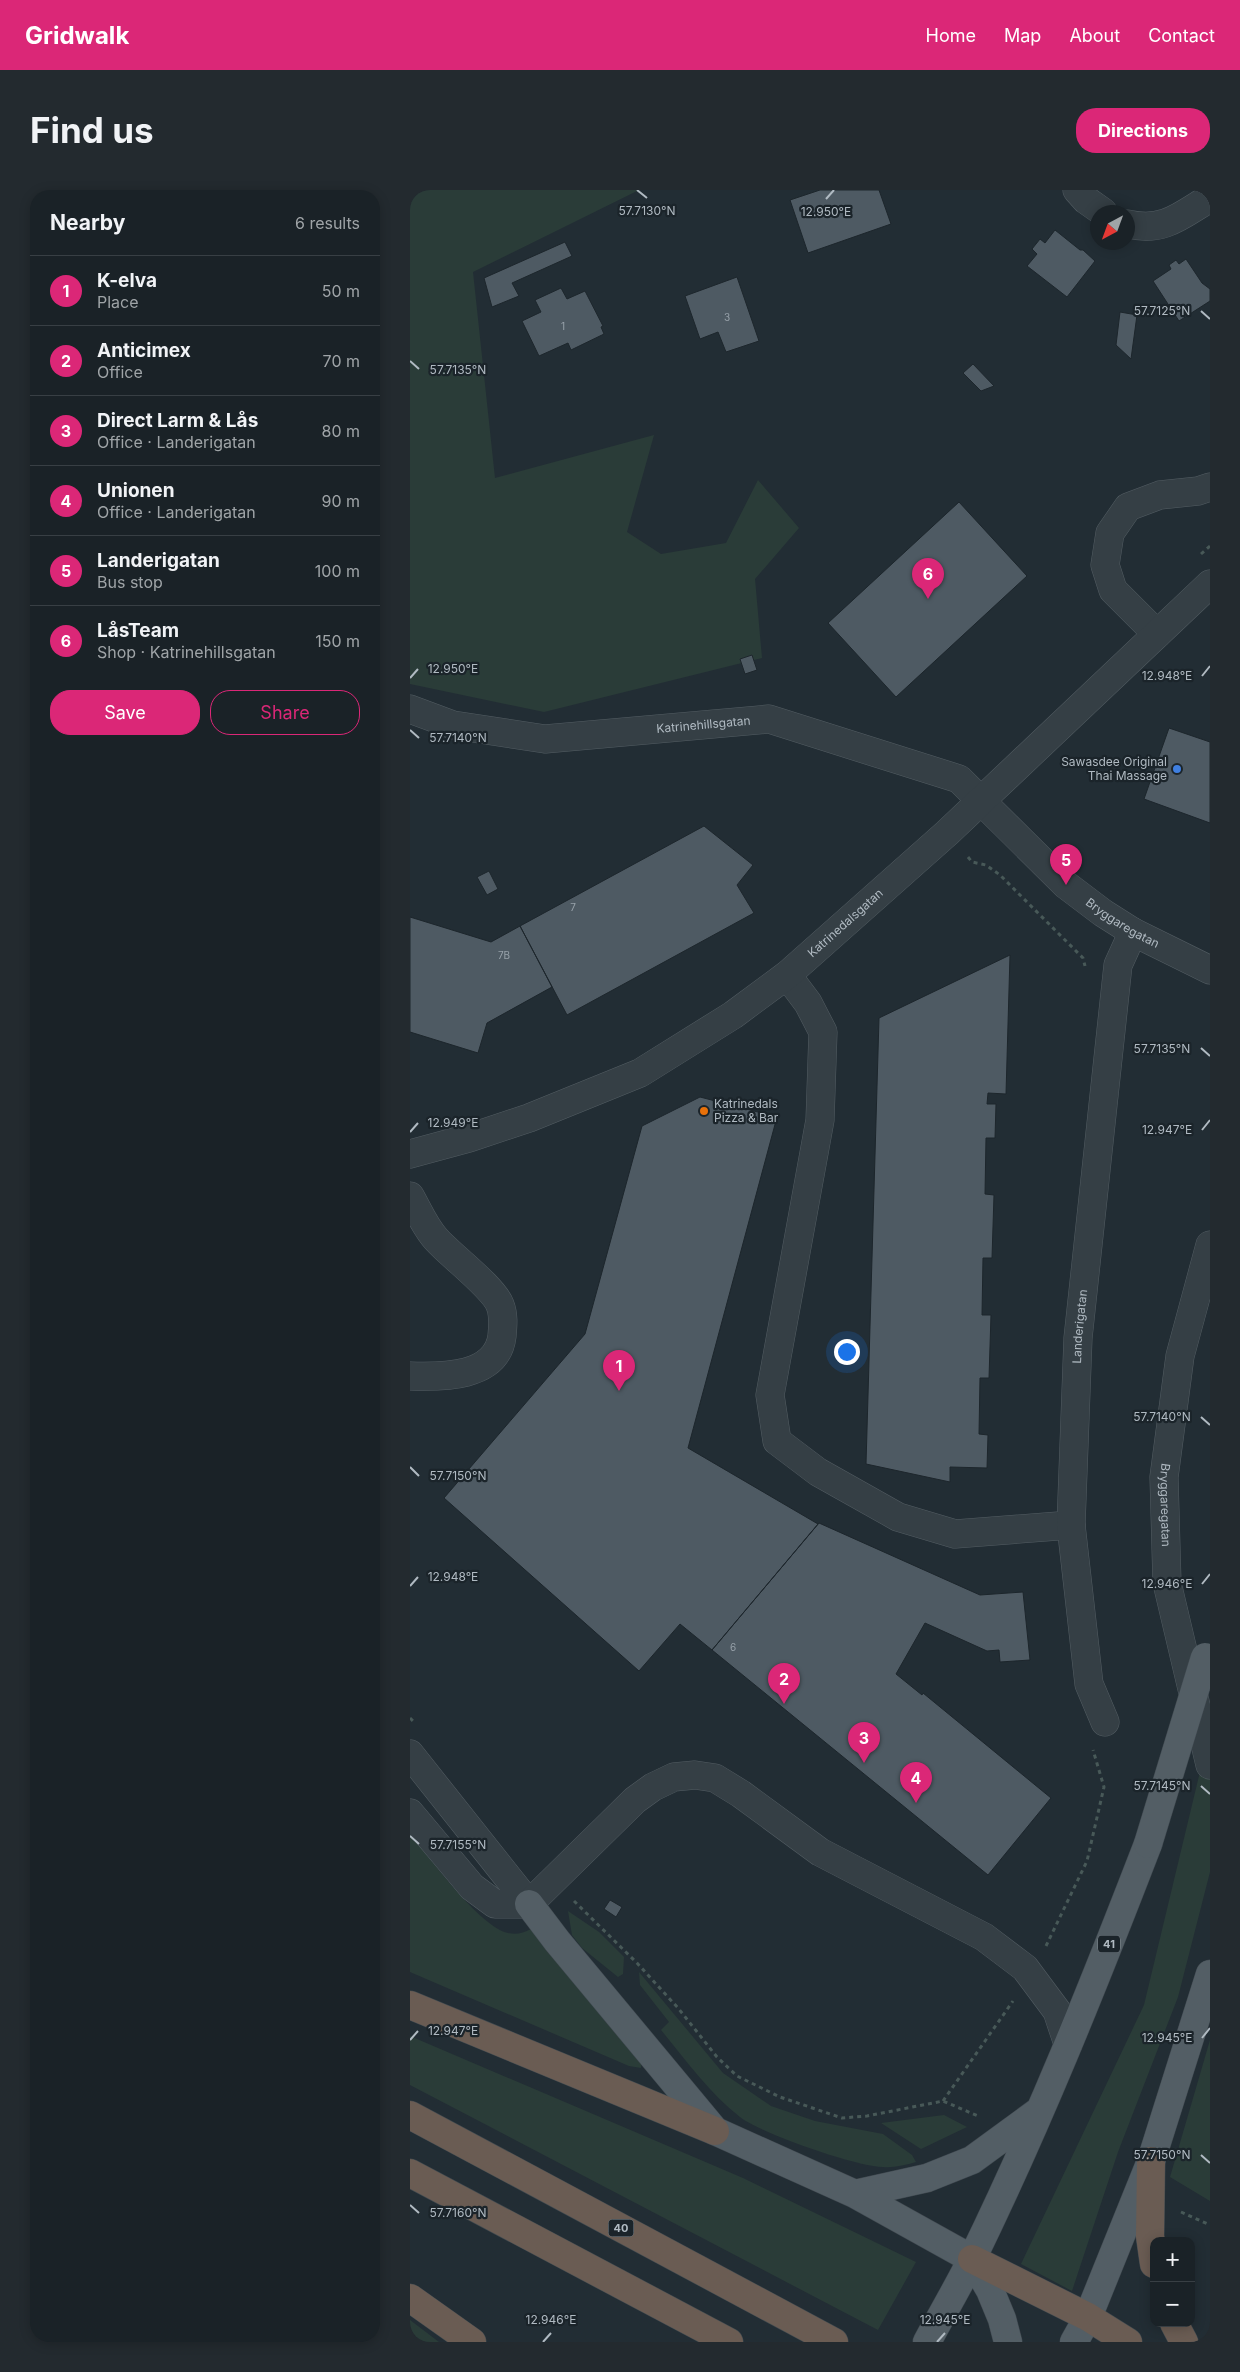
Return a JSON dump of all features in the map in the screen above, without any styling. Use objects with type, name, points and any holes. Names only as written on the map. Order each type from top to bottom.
[{"type":"highway","points":[[410,2005],[715,2131]]},
{"type":"highway","name":"40","points":[[410,2116],[833,2341]]},
{"type":"highway","points":[[1150,2237],[1151,2160]]},
{"type":"highway","points":[[410,2173],[729,2342]]},
{"type":"highway","points":[[972,2259],[1088,2317],[1128,2342]]},
{"type":"highway","points":[[410,2298],[472,2342]]},
{"type":"highway","points":[[1176,2327],[1184,2342]]},
{"type":"main road","name":"41","points":[[927,2342],[972,2259],[1040,2110],[1095,1982],[1148,1844],[1210,1642]]},
{"type":"main road","points":[[529,1904],[715,2131],[854,2194],[972,2259],[993,2298],[1002,2319],[1008,2342]]},
{"type":"main road","points":[[1074,2342],[1088,2317],[1151,2160],[1210,1974]]},
{"type":"main road","points":[[854,2194],[927,2178],[972,2160],[1040,2110]]},
{"type":"street","points":[[1077,190],[1093,205]]},
{"type":"street","points":[[1135,226],[1143,228],[1170,223],[1207,201]]},
{"type":"street","points":[[1157,634],[1113,590],[1105,565],[1110,533],[1128,507],[1160,495],[1198,491],[1210,487]]},
{"type":"street","name":"Katrinedalsgatan","points":[[410,1154],[469,1138],[529,1118],[640,1073],[733,1016],[787,975],[980,802],[1210,584]]},
{"type":"street","name":"Katrinehillsgatan","points":[[410,709],[453,725],[545,739],[769,719],[959,779],[980,802]]},
{"type":"street","name":"Bryggaregatan","points":[[980,802],[1066,885],[1103,913],[1134,932],[1210,970]]},
{"type":"street","name":"Landerigatan","points":[[1104,1722],[1088,1684],[1071,1525],[1078,1338],[1118,965],[1134,932]]},
{"type":"street","points":[[787,975],[808,1003],[824,1032],[820,1120],[770,1395],[777,1441],[818,1472],[898,1517],[955,1534],[1071,1525]]},
{"type":"street","points":[[410,1196],[435,1238],[500,1304],[504,1322],[501,1344],[489,1362],[476,1369],[443,1377],[410,1376]]},
{"type":"street","name":"Bryggaregatan","points":[[1210,1245],[1180,1356],[1164,1477],[1167,1583],[1210,1765]]},
{"type":"street","points":[[410,1754],[529,1904]]},
{"type":"street","points":[[410,1813],[472,1887],[495,1904],[529,1904],[554,1882],[635,1800],[653,1787],[674,1777],[695,1775],[715,1778],[741,1794],[820,1852],[984,1937],[1025,1968],[1057,2011],[1068,2044]]},
{"type":"path","points":[[410,1718],[416,1725]]},
{"type":"path","points":[[1045,1949],[1087,1861],[1104,1787]]},
{"type":"path","points":[[554,1882],[637,1963],[678,2008],[717,2057],[737,2076],[780,2097],[842,2118],[867,2116],[943,2101],[979,2116]]},
{"type":"path","points":[[943,2101],[1018,1994]]},
{"type":"path","points":[[1174,2208],[1210,2225]]},
{"type":"green space","points":[[410,190],[639,190],[473,272],[495,478],[654,435],[627,532],[661,554],[726,543],[758,480],[799,528],[755,579],[762,658],[544,712],[410,684]]},
{"type":"green space","points":[[1210,1730],[1210,1872],[1178,1997],[1118,2152],[1072,2291],[1021,2264],[1144,2005]]},
{"type":"green space","points":[[410,1834],[456,1890],[484,1918],[497,1928],[508,1933],[520,1933],[531,1929],[642,2061],[641,2068],[629,2066],[410,1972]]},
{"type":"green space","points":[[568,1911],[599,1932],[624,1957],[623,1974],[618,1977],[582,1948],[572,1935]]},
{"type":"green space","points":[[639,1972],[723,2073],[771,2106],[815,2121],[883,2134],[912,2155],[916,2162],[899,2166],[870,2166],[787,2140],[767,2132],[740,2117],[708,2087],[661,2030],[669,2022],[640,1985]]},
{"type":"green space","points":[[410,2036],[743,2178],[916,2262],[878,2330],[410,2085]]},
{"type":"green space","points":[[1210,2040],[1210,2201],[1170,2177]]},
{"type":"green space","points":[[944,2115],[967,2127],[921,2149],[881,2123]]},
{"type":"green space","points":[[410,2320],[439,2342],[410,2342]]},
{"type":"building","points":[[820,190],[879,190],[891,224],[808,253],[790,200]]},
{"type":"building","points":[[1055,230],[1095,261],[1067,297],[1027,266],[1037,254],[1032,249],[1040,239],[1045,243]]},
{"type":"building","points":[[565,242],[572,256],[512,283],[519,296],[492,307],[484,278]]},
{"type":"building","points":[[1186,259],[1202,283],[1210,289],[1210,301],[1179,321],[1153,281],[1171,269],[1169,265],[1176,260],[1179,264]]},
{"type":"building","points":[[737,277],[759,341],[726,352],[718,332],[700,339],[685,296]]},
{"type":"building","points":[[561,288],[567,299],[585,291],[603,326],[601,327],[604,334],[571,350],[568,343],[539,356],[522,321],[541,312],[535,300]]},
{"type":"building","points":[[1120,312],[1137,315],[1131,359],[1116,345]]},
{"type":"building","points":[[973,364],[994,386],[981,391],[963,373]]},
{"type":"building","points":[[959,502],[1027,576],[896,697],[828,623]]},
{"type":"building","points":[[752,655],[757,670],[745,674],[740,659]]},
{"type":"building","points":[[1169,728],[1210,742],[1210,823],[1144,799]]},
{"type":"building","points":[[704,826],[753,865],[737,885],[754,913],[567,1015],[520,926]]},
{"type":"building","points":[[489,871],[498,889],[487,895],[477,877]]},
{"type":"building","points":[[410,917],[491,942],[520,926],[552,987],[487,1023],[478,1053],[410,1032]]},
{"type":"building","points":[[1010,955],[1006,1094],[988,1093],[987,1104],[996,1104],[995,1138],[986,1138],[985,1194],[994,1195],[992,1258],[983,1258],[982,1315],[991,1315],[989,1378],[980,1378],[979,1434],[988,1435],[987,1468],[950,1467],[950,1482],[866,1464],[879,1018]]},
{"type":"building","points":[[700,1097],[777,1117],[688,1448],[818,1524],[712,1650],[680,1624],[639,1671],[444,1498],[585,1334],[642,1126]]},
{"type":"building","points":[[819,1523],[980,1595],[1023,1592],[1030,1660],[1000,1662],[999,1650],[987,1651],[925,1623],[896,1674],[922,1695],[923,1693],[1051,1798],[988,1875],[712,1650]]},
{"type":"building","points":[[610,1900],[622,1907],[616,1917],[604,1909]]},
{"type":"place","name":"LåsTeam","points":[[928,599]]},
{"type":"place","name":"Sawasdee Original Thai Massage","points":[[1177,769]]},
{"type":"place","name":"Landerigatan","points":[[1066,885]]},
{"type":"place","name":"Katrinedals Pizza & Bar","points":[[704,1111]]},
{"type":"place","name":"K-elva","points":[[619,1391]]},
{"type":"place","name":"Anticimex","points":[[784,1704]]},
{"type":"place","name":"Direct Larm & Lås","points":[[864,1763]]},
{"type":"place","name":"Unionen","points":[[916,1803]]}]
